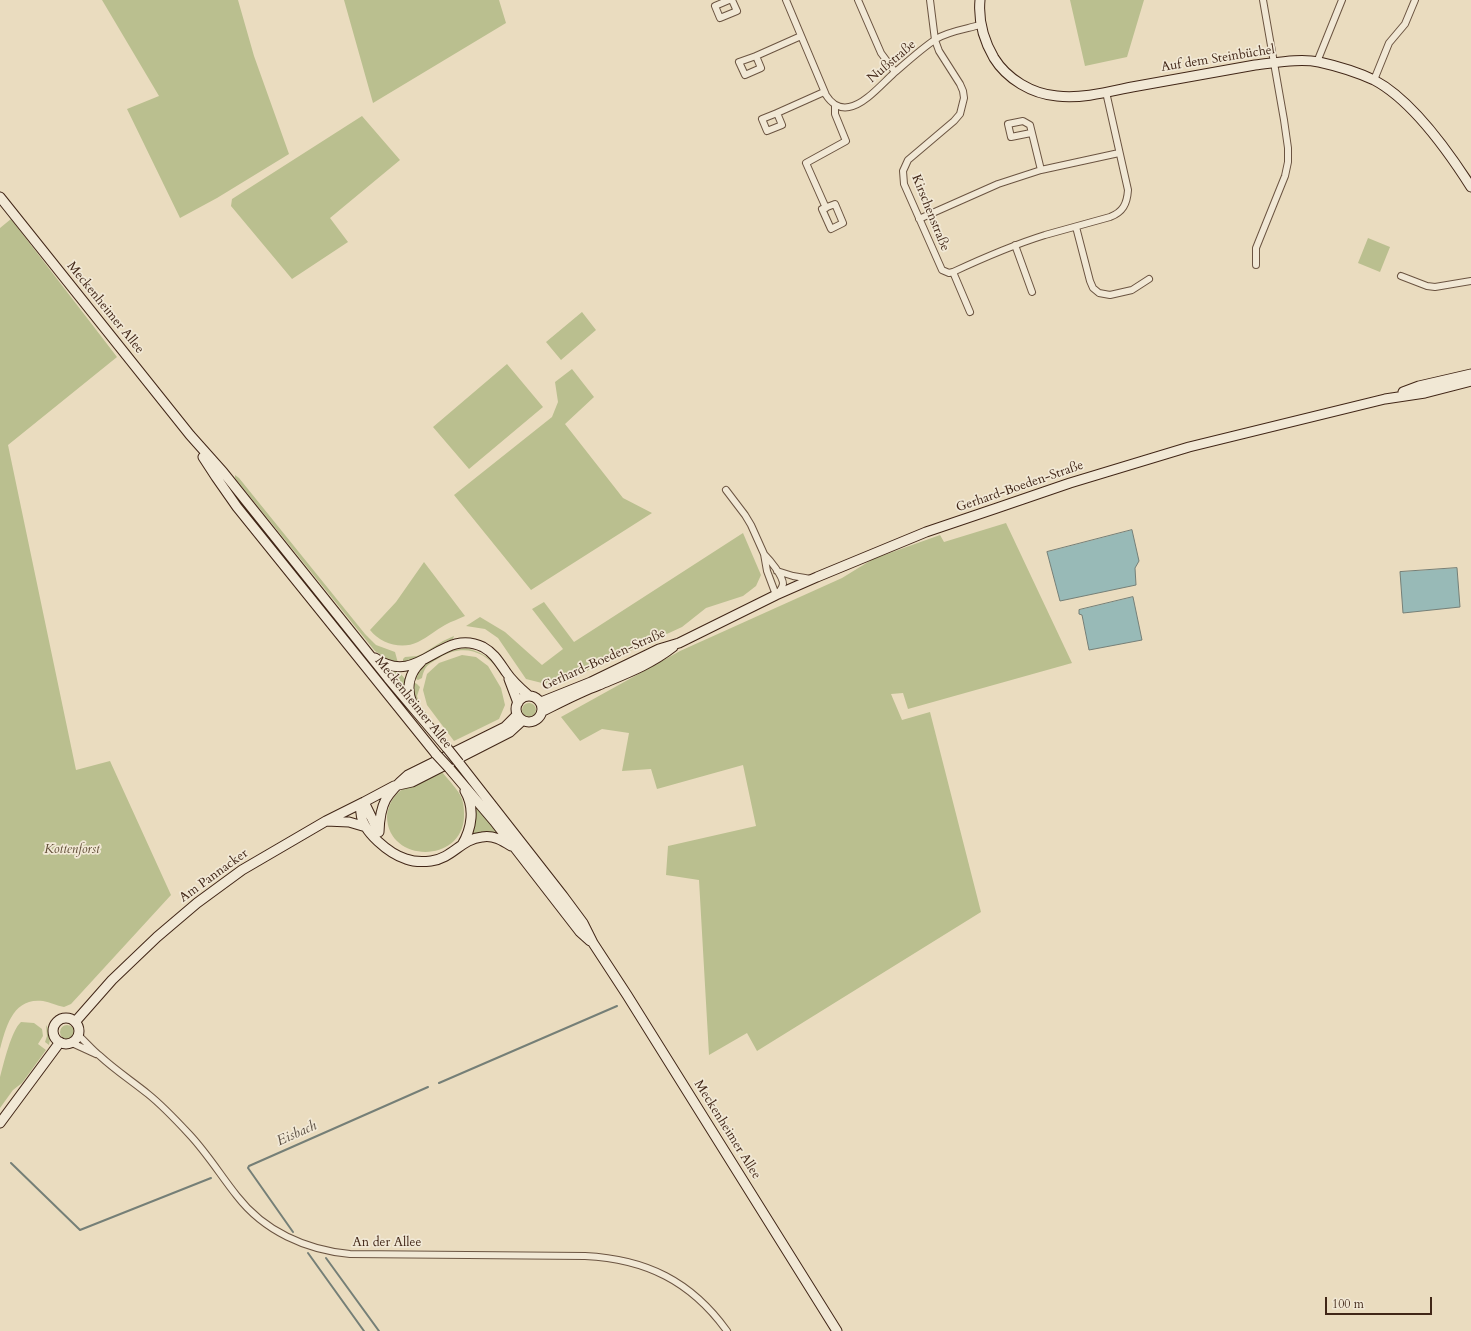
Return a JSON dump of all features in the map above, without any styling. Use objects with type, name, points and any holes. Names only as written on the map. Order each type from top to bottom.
[{"type":"main road","name":"Auf dem Steinbüchel","points":[[980,0],[980,25],[985,41],[998,65],[1007,74],[1029,89],[1045,94],[1071,97],[1274,63],[1317,62],[1374,80],[1404,103],[1431,130],[1454,160],[1471,187]]},
{"type":"main road","name":"Meckenheimer Allee","points":[[0,197],[190,435],[219,475],[448,748],[583,923],[593,943],[837,1331]]},
{"type":"main road","name":"Gerhard-Boeden-Straße","points":[[1384,399],[1420,386],[1471,374]]},
{"type":"main road","name":"Gerhard-Boeden-Straße","points":[[542,707],[626,675],[662,655],[679,642],[776,595],[926,532],[1070,483],[1189,447],[1384,399],[1425,393],[1471,381]]},
{"type":"main road","name":"Meckenheimer Allee","points":[[219,475],[237,507],[436,754],[494,821],[580,932],[593,943]]},
{"type":"main road","points":[[371,655],[380,661],[400,667],[415,665],[450,645],[461,643],[474,644],[483,647],[492,653],[501,663],[506,672],[518,703],[516,708],[520,718]]},
{"type":"main road","points":[[413,706],[409,696],[409,683],[413,671],[424,660]]},
{"type":"main road","points":[[506,672],[529,696]]},
{"type":"main road","name":"Gerhard-Boeden-Straße","points":[[518,703],[521,699],[529,696],[535,697],[542,707],[541,716],[537,721],[532,723],[520,718]]},
{"type":"main road","name":"Am Pannacker","points":[[75,1022],[118,974],[157,936],[197,902],[242,870],[326,821],[394,786],[408,775],[520,718]]},
{"type":"main road","points":[[456,776],[468,797],[471,807],[470,828],[462,845]]},
{"type":"main road","points":[[379,832],[382,807],[394,786]]},
{"type":"main road","points":[[364,802],[360,813],[366,827],[381,844],[392,852],[408,860],[428,861],[446,857],[462,845],[476,838],[488,836],[502,840],[516,849]]},
{"type":"main road","points":[[364,802],[379,832],[392,852]]},
{"type":"main road","points":[[326,821],[349,822],[366,827]]},
{"type":"main road","points":[[64,1018],[71,1019],[75,1022],[79,1029],[78,1035],[72,1043],[65,1044],[56,1039],[54,1028],[57,1023],[64,1018]]},
{"type":"main road","points":[[0,1123],[60,1042]]},
{"type":"street","points":[[729,0],[714,6],[720,18],[737,11],[732,0]]},
{"type":"street","points":[[786,0],[824,92],[830,101],[835,105],[835,114],[846,141],[806,163],[826,208]]},
{"type":"street","points":[[858,0],[881,53],[895,72]]},
{"type":"street","name":"Kirschenstraße","points":[[930,0],[935,40],[939,51],[960,84],[964,98],[960,114],[908,160],[904,167],[903,176],[904,184],[942,270],[949,273],[953,272]]},
{"type":"street","points":[[1256,265],[1256,248],[1285,176],[1288,162],[1286,135],[1263,0]]},
{"type":"street","points":[[1317,62],[1342,0]]},
{"type":"street","points":[[1374,80],[1389,43],[1405,24],[1415,0]]},
{"type":"street","name":"Nußstraße","points":[[835,105],[849,107],[868,97],[895,72],[944,34],[980,25]]},
{"type":"street","points":[[756,56],[801,36]]},
{"type":"street","points":[[777,113],[824,92]]},
{"type":"street","points":[[970,312],[953,272],[984,257],[1015,245],[1116,215],[1125,205],[1128,190],[1106,92]]},
{"type":"street","points":[[1031,133],[1041,170]]},
{"type":"street","points":[[919,219],[998,184],[1041,170],[1120,153]]},
{"type":"street","points":[[1076,226],[1090,281],[1093,288],[1099,293],[1110,295],[1132,290],[1149,280]]},
{"type":"street","points":[[1015,245],[1032,292]]},
{"type":"street","points":[[1402,276],[1435,288],[1471,282]]},
{"type":"street","points":[[726,490],[747,517],[764,554],[777,571],[783,584],[776,595]]},
{"type":"street","points":[[764,554],[767,571],[776,595]]},
{"type":"street","points":[[777,571],[788,575],[813,579]]},
{"type":"street","name":"An der Allee","points":[[78,1035],[99,1056],[149,1095],[179,1123],[209,1157],[238,1197],[253,1213],[277,1231],[300,1243],[328,1251],[350,1254],[585,1256],[616,1259],[644,1267],[667,1276],[696,1296],[711,1310],[727,1331]]},
{"type":"street","name":"An der Allee","points":[[72,1043],[99,1056]]},
{"type":"green space","points":[[102,0],[238,0],[254,56],[289,154],[217,198],[180,218],[127,109],[159,96]]},
{"type":"green space","points":[[344,0],[499,0],[506,23],[373,103]]},
{"type":"green space","points":[[1070,0],[1144,0],[1127,57],[1085,66]]},
{"type":"green space","points":[[362,116],[400,160],[330,218],[348,242],[292,279],[231,206],[232,199]]},
{"type":"green space","name":"Kottenforst","points":[[11,219],[117,357],[8,445],[76,770],[110,761],[171,895],[71,1004],[64,1007],[43,1001],[33,1001],[24,1004],[18,1009],[12,1015],[8,1023],[0,1049],[0,228]]},
{"type":"green space","points":[[1368,238],[1390,247],[1380,272],[1358,263]]},
{"type":"green space","points":[[582,312],[596,330],[561,360],[546,342]]},
{"type":"green space","points":[[507,364],[543,407],[469,469],[433,427]]},
{"type":"green space","points":[[572,369],[594,397],[565,424],[623,498],[652,513],[531,590],[454,495],[552,417],[558,402],[555,382]]},
{"type":"green space","points":[[235,475],[365,634],[376,645],[395,652],[398,663],[392,662],[375,651],[235,478]]},
{"type":"green space","points":[[1006,523],[1072,663],[908,709],[903,693],[891,694],[902,720],[930,712],[981,912],[757,1051],[747,1033],[709,1055],[699,880],[666,875],[668,846],[756,826],[743,765],[657,789],[651,769],[622,771],[629,733],[602,729],[580,741],[561,717],[680,651],[842,578],[873,559],[940,535],[944,542]]},
{"type":"green space","points":[[743,533],[761,575],[756,586],[743,596],[706,608],[682,627],[554,686],[526,679],[498,638],[485,629],[466,626],[480,617],[505,632],[542,665],[563,649],[532,609],[544,602],[574,642]]},
{"type":"green space","points":[[424,562],[465,616],[412,644],[392,644],[380,639],[370,630],[396,602]]},
{"type":"green space","points":[[454,636],[453,639],[440,644],[410,661],[403,663],[403,659],[405,657],[422,654]]},
{"type":"green space","points":[[466,648],[485,656],[493,662],[500,670],[493,663],[479,654],[464,650],[456,651],[439,658],[432,662],[424,670],[422,678],[418,680],[414,678],[430,661],[451,651]]},
{"type":"green space","points":[[462,655],[476,657],[488,666],[501,688],[505,705],[499,719],[454,741],[427,705],[423,690],[427,674],[439,663]]},
{"type":"green space","points":[[389,670],[399,671],[406,680],[405,689]]},
{"type":"green space","points":[[413,682],[420,687],[417,696],[419,703],[438,730],[418,703]]},
{"type":"green space","points":[[526,703],[532,703],[536,707],[536,713],[532,717],[526,717],[522,713],[522,707]]},
{"type":"green space","points":[[442,772],[456,788],[462,799],[464,806],[464,817],[460,832],[451,843],[439,850],[425,852],[411,850],[399,843],[391,832],[387,817],[389,806],[400,791]]},
{"type":"green space","points":[[474,804],[500,835],[471,836]]},
{"type":"green space","points":[[21,1022],[34,1023],[42,1029],[43,1036],[38,1044],[46,1050],[22,1083],[13,1090],[0,1108],[0,1077],[14,1032]]},
{"type":"green space","points":[[46,1025],[51,1034],[49,1045],[45,1042],[47,1036]]},
{"type":"green space","points":[[67,1025],[72,1027],[74,1032],[72,1037],[67,1039],[62,1037],[60,1032],[62,1027]]},
{"type":"water","points":[[1132,530],[1139,561],[1135,568],[1136,585],[1060,601],[1047,552]]},
{"type":"water","points":[[1457,568],[1460,607],[1403,613],[1400,572]]},
{"type":"water","points":[[1133,597],[1142,640],[1089,650],[1082,615],[1079,614],[1079,610]]},
{"type":"waterway","name":"Eisbach","points":[[439,1083],[617,1006]]},
{"type":"waterway","name":"Eisbach","points":[[293,1232],[248,1168],[249,1166],[428,1087]]},
{"type":"waterway","points":[[11,1163],[80,1230],[211,1178]]},
{"type":"waterway","name":"Eisbach","points":[[308,1253],[364,1331]]},
{"type":"waterway","points":[[326,1258],[379,1331]]}]
